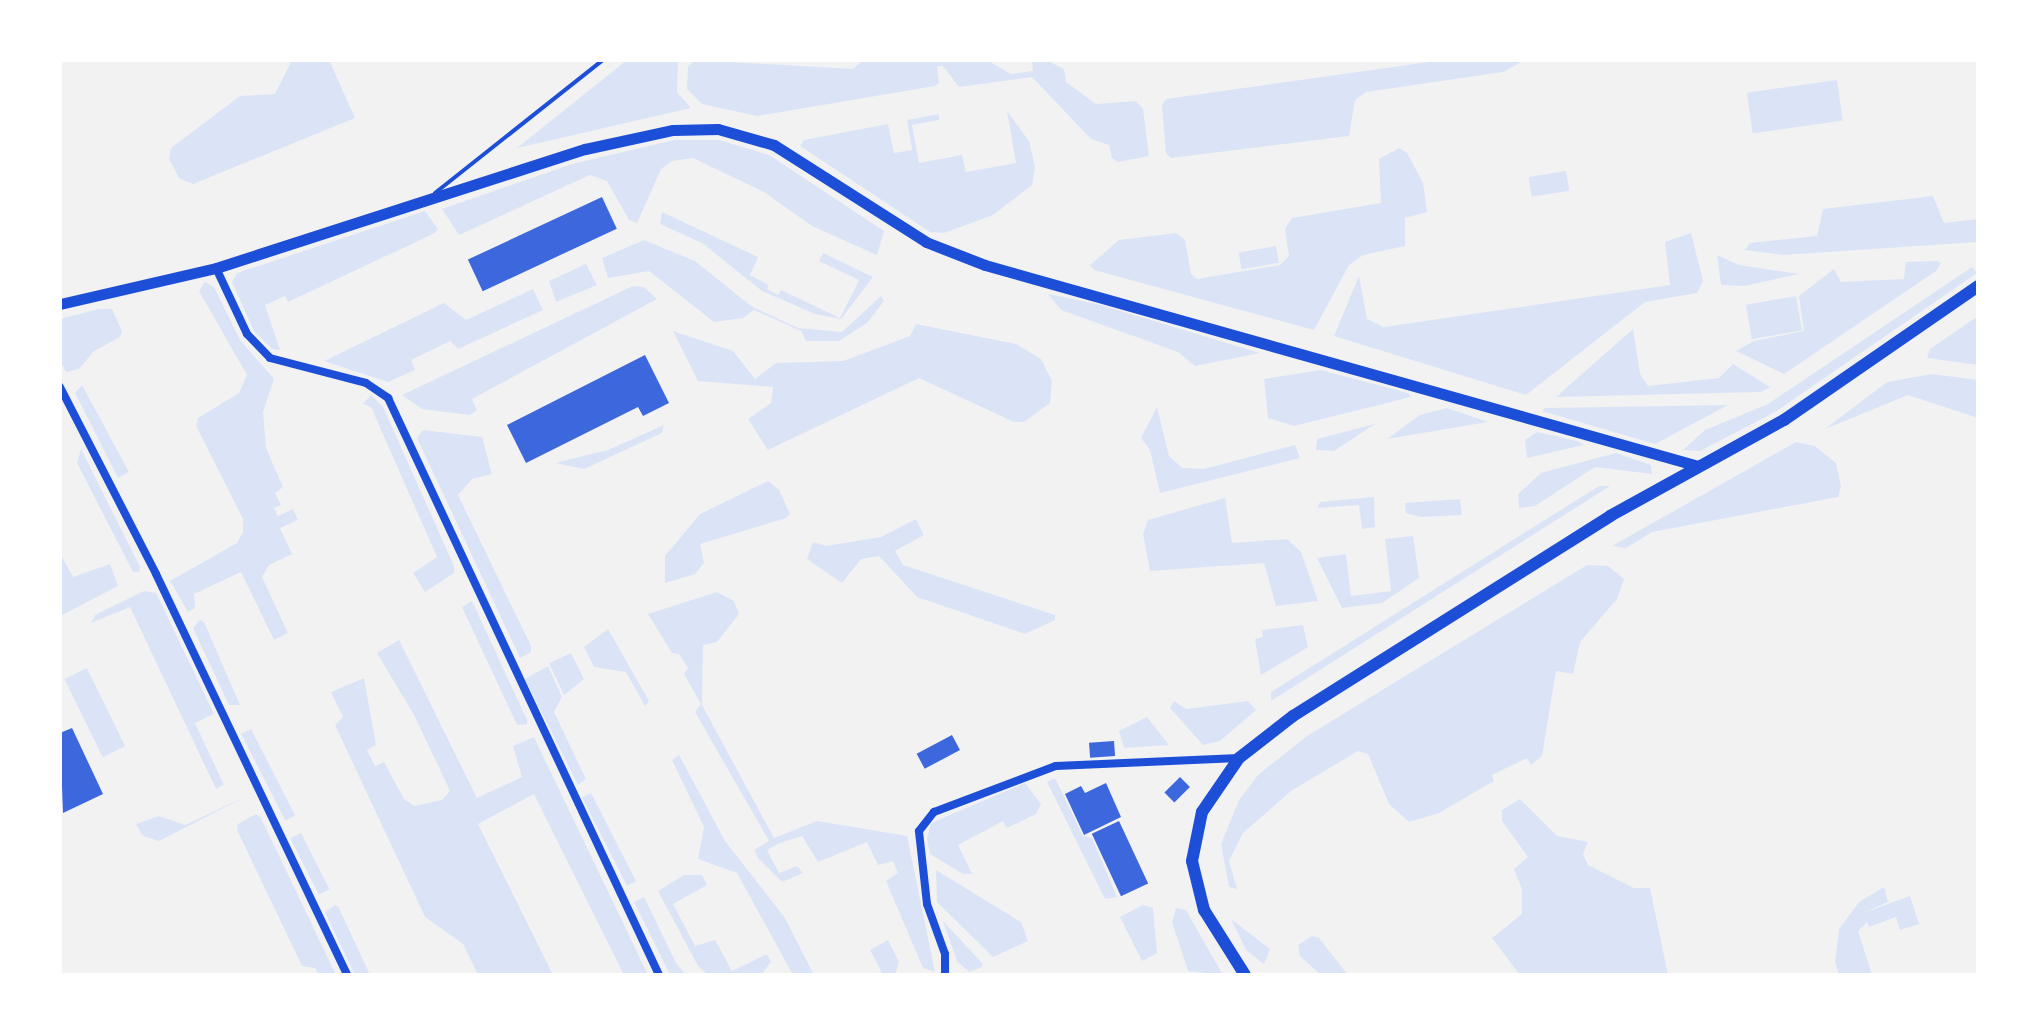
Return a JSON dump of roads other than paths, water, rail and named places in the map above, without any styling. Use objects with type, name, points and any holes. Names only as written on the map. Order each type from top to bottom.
[{"type":"main road","points":[[60,304],[216,268],[560,156],[673,130],[746,133],[805,163],[926,242],[973,260],[1698,466]]},
{"type":"main road","points":[[1245,975],[1204,910],[1192,861],[1202,812],[1239,758],[1293,716],[1698,466],[1784,420],[1978,286]]},
{"type":"street","points":[[216,268],[247,334],[270,358],[366,383],[391,403],[513,673],[659,975]]},
{"type":"street","points":[[60,387],[162,587],[347,975]]},
{"type":"street","points":[[945,975],[945,954],[927,904],[919,831],[934,812],[1056,766],[1239,758]]},
{"type":"lane","points":[[430,197],[603,60]]}]
